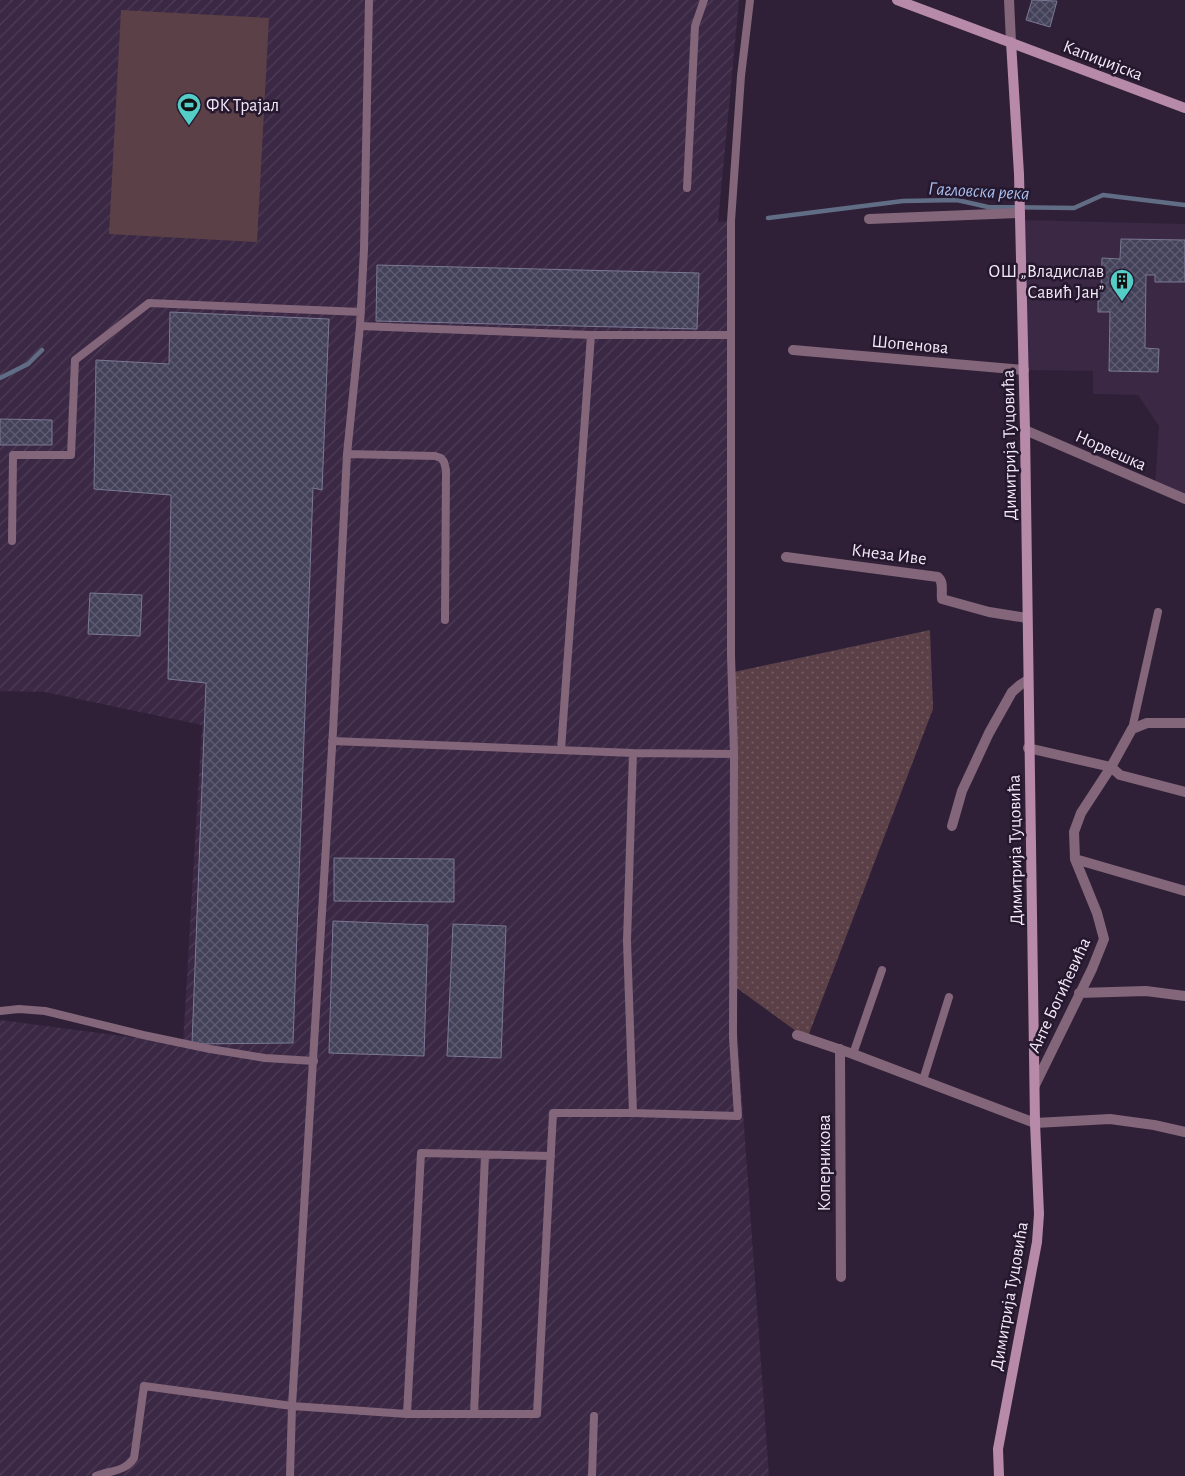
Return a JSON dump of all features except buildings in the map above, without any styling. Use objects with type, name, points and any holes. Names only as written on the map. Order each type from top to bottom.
[{"type":"street","name":"Капиџијска","points":[[896,0],[1185,108]]},
{"type":"street","points":[[1009,0],[1011,42]]},
{"type":"street","name":"Димитрија Туцовића","points":[[999,1476],[998,1449],[1038,1242],[1040,1214],[1035,1123],[1028,748],[1024,370],[1019,174],[1011,42]]},
{"type":"street","points":[[870,218],[1020,217]]},
{"type":"street","name":"Шопенова","points":[[793,350],[1024,370]]},
{"type":"street","name":"Норвешка","points":[[1025,430],[1185,499]]},
{"type":"street","name":"Кнеза Иве","points":[[786,557],[938,577],[942,585],[942,599],[988,612],[1027,618]]},
{"type":"street","points":[[952,826],[962,791],[989,733],[1012,692],[1028,680]]},
{"type":"street","points":[[1132,728],[1146,723],[1185,723]]},
{"type":"street","name":"Анте Богићевића","points":[[1035,1085],[1092,969],[1104,939],[1097,913],[1075,859],[1073,843],[1077,822],[1081,812],[1111,767],[1132,728]]},
{"type":"street","points":[[1028,748],[1111,767],[1120,775],[1185,792]]},
{"type":"street","points":[[1075,859],[1185,891]]},
{"type":"street","points":[[1079,994],[1146,992],[1185,996]]},
{"type":"street","points":[[797,1035],[840,1049],[1035,1123],[1110,1119],[1154,1125],[1185,1132]]},
{"type":"street","name":"Коперникова","points":[[840,1049],[841,1277]]},
{"type":"lane","points":[[290,1476],[292,1406],[314,1061],[347,454],[361,312],[369,0]]},
{"type":"lane","points":[[687,188],[695,26],[704,0]]},
{"type":"lane","points":[[96,1476],[124,1469],[130,1465],[134,1458],[144,1386],[292,1406],[407,1414],[537,1414],[553,1113],[633,1112],[738,1116],[733,1038],[734,754],[731,655],[731,221],[741,76],[750,0]]},
{"type":"lane","points":[[12,541],[14,455],[71,455],[75,360],[149,303],[361,312]]},
{"type":"lane","points":[[360,326],[591,335],[730,335]]},
{"type":"lane","points":[[561,750],[591,335]]},
{"type":"lane","points":[[347,454],[435,456],[441,458],[444,462],[446,491],[445,620]]},
{"type":"lane","name":"Анте Богићевића","points":[[1132,728],[1158,612]]},
{"type":"lane","points":[[332,741],[561,750],[734,754]]},
{"type":"lane","points":[[633,752],[627,942],[633,1112]]},
{"type":"lane","points":[[853,1054],[882,970]]},
{"type":"lane","points":[[923,1080],[949,998]]},
{"type":"lane","points":[[0,1011],[18,1009],[46,1011],[144,1036],[210,1049],[266,1058],[314,1061]]},
{"type":"lane","points":[[407,1414],[421,1153],[551,1156]]},
{"type":"lane","points":[[474,1414],[485,1155]]},
{"type":"lane","points":[[592,1476],[594,1416]]},
{"type":"shaded area","points":[[0,0],[739,0],[718,222],[731,221],[734,986],[769,1476],[0,1476],[0,1020],[183,1044],[202,725],[45,692],[0,691]]},
{"type":"shaded area","name":"ФК Трајал","points":[[121,10],[269,18],[257,242],[109,234]]},
{"type":"shaded area","points":[[1020,220],[1185,224],[1185,499],[1155,487],[1159,426],[1138,395],[1093,394],[1093,371],[1024,370]]},
{"type":"shaded area","points":[[930,630],[933,709],[807,1039],[734,986],[734,672]]},
{"type":"waterway","name":"Гагловска река","points":[[768,218],[903,201],[957,200],[988,207],[1074,208],[1103,195],[1185,205]]},
{"type":"waterway","name":"Гагловска река","points":[[0,378],[28,364],[42,350]]},
{"type":"place","name":"ФК Трајал","points":[[189,126]]},
{"type":"place","name":"ОШ „Владислав Савић Јан”","points":[[1122,302]]}]
